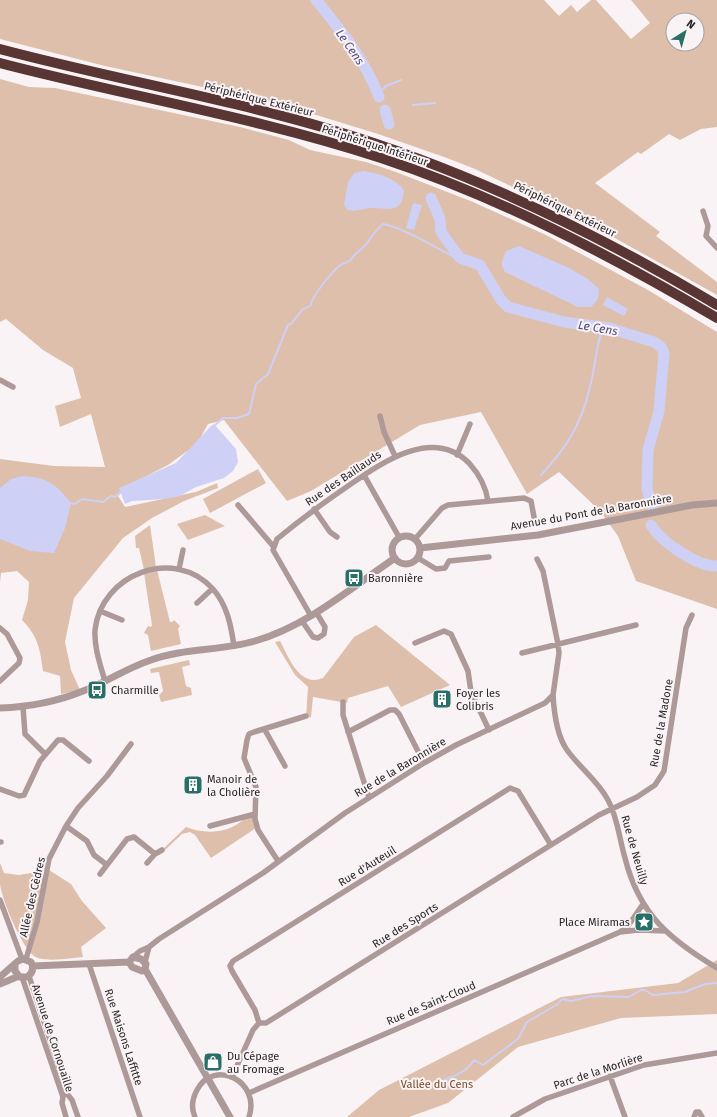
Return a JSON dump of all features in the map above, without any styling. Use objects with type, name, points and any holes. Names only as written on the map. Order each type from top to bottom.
[{"type":"highway","name":"Périphérique Extérieur","points":[[0,49],[270,113],[396,150],[479,182],[557,217],[630,255],[717,305]]},
{"type":"highway","name":"Périphérique Intérieur","points":[[0,63],[276,127],[396,163],[478,194],[553,228],[717,318]]},
{"type":"street","points":[[703,211],[708,226],[706,236],[717,248]]},
{"type":"street","points":[[0,380],[13,387]]},
{"type":"street","points":[[380,416],[384,432],[395,456]]},
{"type":"street","points":[[457,455],[470,424]]},
{"type":"street","name":"Rue des Baillauds","points":[[273,546],[277,539],[314,509],[395,456],[413,450],[433,448],[457,455],[464,459],[477,474],[487,493],[488,501]]},
{"type":"street","points":[[364,475],[400,538]]},
{"type":"street","points":[[415,539],[442,508],[448,505],[528,499],[531,501],[534,517]]},
{"type":"street","name":"Avenue du Pont de la Baronnière","points":[[420,548],[538,535],[717,502]]},
{"type":"street","points":[[238,505],[273,546],[273,550],[313,614],[325,627],[324,634],[321,637],[313,637],[302,621]]},
{"type":"street","points":[[314,509],[330,532],[337,537]]},
{"type":"street","points":[[408,536],[415,539],[420,548],[418,558],[414,562],[407,564],[400,562],[395,558],[393,547],[400,538],[408,536]]},
{"type":"street","points":[[179,569],[183,550]]},
{"type":"street","points":[[418,558],[436,569],[445,568],[449,560],[489,557]]},
{"type":"street","points":[[0,708],[23,707],[57,700],[83,691],[153,659],[179,653],[234,646],[256,641],[302,621],[395,558]]},
{"type":"street","points":[[537,559],[543,570],[558,644],[559,653],[553,695]]},
{"type":"street","points":[[105,681],[96,644],[95,632],[100,611],[114,589],[132,576],[158,568],[179,569],[197,576],[212,589],[227,613],[234,646]]},
{"type":"street","points":[[198,603],[212,589]]},
{"type":"street","points":[[100,611],[122,620]]},
{"type":"street","name":"Rue de la Madone","points":[[612,808],[637,797],[655,785],[664,771],[686,628],[692,615]]},
{"type":"street","points":[[522,653],[636,625]]},
{"type":"street","points":[[0,628],[6,634],[20,658],[19,663],[0,681]]},
{"type":"street","points":[[415,643],[444,631],[451,634],[468,671],[471,692],[489,730]]},
{"type":"street","name":"Rue de Neuilly","points":[[553,695],[561,738],[567,750],[605,795],[612,808],[616,818],[629,873],[649,914],[666,931],[698,956],[717,968]]},
{"type":"street","name":"Rue de la Baronnière","points":[[131,960],[140,951],[149,947],[158,939],[263,873],[369,798],[424,763],[545,703],[553,695]]},
{"type":"street","points":[[343,702],[343,716],[369,798]]},
{"type":"street","points":[[23,707],[25,734],[45,754]]},
{"type":"street","points":[[348,732],[390,710],[395,710],[399,714],[424,763]]},
{"type":"street","points":[[278,861],[258,830],[255,814],[257,799],[256,787],[244,758],[249,734],[306,716]]},
{"type":"street","points":[[265,730],[285,766]]},
{"type":"street","points":[[0,790],[19,796],[24,795],[40,761],[58,740],[63,740],[89,761]]},
{"type":"street","name":"Allée des Cèdres","points":[[24,959],[37,922],[49,859],[66,826],[78,808],[107,776],[131,744]]},
{"type":"street","name":"Rue d'Auteuil","points":[[259,1023],[255,1010],[232,971],[230,966],[233,961],[510,788],[518,791],[551,845]]},
{"type":"street","name":"Rue des Sports","points":[[259,1023],[266,1023],[612,808]]},
{"type":"street","points":[[210,826],[255,814]]},
{"type":"street","points":[[66,826],[87,841],[94,856],[107,865]]},
{"type":"street","points":[[100,874],[127,839],[134,837],[155,854]]},
{"type":"street","points":[[147,863],[155,854],[162,850]]},
{"type":"street","points":[[0,900],[24,959],[33,966],[89,964],[131,960],[145,965],[230,1117]]},
{"type":"street","name":"Rue de Saint-Cloud","points":[[249,1093],[620,932],[628,926],[643,904]]},
{"type":"street","name":"Rue de Saint-Cloud","points":[[620,932],[638,930],[666,931]]},
{"type":"street","points":[[131,960],[135,969],[142,970],[145,965],[149,947]]},
{"type":"street","points":[[2,977],[15,964],[24,959]]},
{"type":"street","points":[[15,964],[15,970],[23,976]]},
{"type":"street","name":"Rue Maisons Laffitte","points":[[89,964],[140,1117]]},
{"type":"street","points":[[2,977],[23,976],[33,971],[33,966]]},
{"type":"street","name":"Avenue de Cornouaille","points":[[23,976],[68,1095],[74,1104],[78,1117]]},
{"type":"street","name":"Avenue de Cornouaille","points":[[23,976],[63,1097],[66,1117]]},
{"type":"street","points":[[232,1077],[253,1030],[259,1023]]},
{"type":"street","name":"Parc de la Morlière","points":[[513,1117],[545,1099],[644,1065],[717,1053]]},
{"type":"street","points":[[195,1117],[192,1107],[193,1097],[199,1085],[218,1075],[232,1077],[241,1082],[249,1093],[251,1102],[248,1117]]},
{"type":"street","points":[[610,1076],[625,1117]]},
{"type":"street","name":"Avenue de Cornouaille","points":[[64,1108],[74,1104]]},
{"type":"street","points":[[694,1117],[696,1112],[699,1112],[702,1117]]},
{"type":"green space","points":[[0,0],[544,0],[559,16],[571,5],[577,12],[591,0],[596,0],[631,39],[650,23],[631,0],[717,0],[717,127],[701,129],[680,140],[669,134],[641,154],[638,152],[595,183],[660,232],[656,236],[717,282],[717,295],[588,223],[475,169],[447,158],[378,134],[277,103],[105,66],[0,39]]},
{"type":"green space","points":[[0,79],[29,87],[55,88],[240,127],[289,140],[310,150],[366,162],[396,172],[473,202],[546,235],[648,290],[717,332],[717,609],[636,581],[618,536],[600,511],[559,472],[527,494],[481,412],[420,425],[311,491],[287,501],[224,420],[208,424],[197,444],[168,465],[129,485],[118,496],[125,507],[196,492],[217,483],[218,488],[184,501],[152,518],[123,538],[74,598],[65,642],[71,670],[80,690],[61,694],[60,676],[43,671],[41,656],[35,637],[22,620],[28,600],[29,582],[17,571],[1,573],[0,583],[0,459],[54,466],[105,467],[91,414],[60,427],[55,406],[81,398],[73,368],[43,350],[6,319],[0,322]]},
{"type":"green space","points":[[258,469],[266,483],[210,513],[203,499]]},
{"type":"green space","points":[[205,515],[225,526],[188,540],[177,524]]},
{"type":"green space","points":[[150,525],[156,567],[144,570],[139,548],[136,548],[135,536]]},
{"type":"green space","points":[[157,570],[170,622],[174,620],[180,626],[178,629],[181,644],[151,651],[148,635],[144,633],[148,626],[151,627],[152,625],[144,573]]},
{"type":"green space","points":[[376,625],[450,685],[401,707],[388,686],[348,698],[347,703],[313,697],[311,717],[306,718],[308,687],[295,675],[275,642],[280,641],[291,662],[301,675],[307,679],[315,680],[323,678],[354,637]]},
{"type":"green space","points":[[189,660],[190,665],[182,667],[186,686],[191,688],[192,695],[161,702],[159,695],[163,691],[159,672],[151,673],[150,669]]},
{"type":"green space","points":[[255,814],[256,828],[211,858],[195,835],[190,832],[182,834],[162,853],[162,850],[186,827],[211,832],[224,830]]},
{"type":"green space","points":[[0,863],[4,873],[19,875],[49,870],[71,884],[82,901],[106,928],[81,947],[83,957],[58,960],[44,959],[34,956],[29,951],[18,933],[4,901],[0,884]]},
{"type":"green space","name":"Vallée du Cens","points":[[717,960],[717,1014],[621,1018],[518,1047],[448,1103],[409,1117],[347,1117],[379,1090],[561,997],[678,983]]},
{"type":"water","points":[[364,171],[375,173],[391,179],[404,190],[403,198],[397,207],[388,209],[370,208],[356,211],[348,210],[344,205],[348,182],[354,173]]},
{"type":"water","points":[[413,203],[422,205],[414,230],[406,228]]},
{"type":"water","points":[[519,246],[569,268],[588,279],[599,289],[598,299],[591,307],[578,307],[505,272],[502,264],[506,251]]},
{"type":"water","points":[[607,297],[628,309],[624,316],[603,305]]},
{"type":"water","points":[[214,424],[236,449],[238,462],[233,471],[224,478],[196,487],[180,496],[165,499],[132,501],[125,504],[119,488],[176,463]]},
{"type":"water","points":[[22,476],[45,480],[61,491],[71,503],[65,528],[54,553],[30,551],[0,539],[0,488],[11,479]]},
{"type":"waterway","name":"Le Cens","points":[[316,0],[352,46],[373,83],[379,97]]},
{"type":"waterway","points":[[378,94],[386,86],[401,80]]},
{"type":"waterway","points":[[413,105],[435,103]]},
{"type":"waterway","name":"Le Cens","points":[[385,110],[389,124]]},
{"type":"waterway","name":"Le Cens","points":[[431,198],[440,219],[441,232],[460,258],[480,265],[501,300],[508,307],[564,322],[609,328],[654,342],[661,347],[664,353],[659,411],[648,450],[647,489],[653,508]]},
{"type":"waterway","points":[[215,425],[223,418],[237,418],[249,414],[256,384],[268,374],[288,325],[292,323],[302,310],[311,305],[319,290],[334,271],[342,264],[350,260],[383,224],[409,233],[454,257],[460,258]]},
{"type":"waterway","points":[[541,475],[566,445],[582,413],[590,387],[603,327]]},
{"type":"waterway","points":[[71,503],[75,504],[82,499],[103,502],[111,496],[115,497],[120,492]]},
{"type":"waterway","name":"Le Cens","points":[[651,525],[656,532],[671,546],[690,558],[709,565],[717,566]]},
{"type":"waterway","points":[[436,1084],[462,1072],[474,1060],[483,1065],[518,1039],[527,1022],[558,1004],[562,999],[571,1001],[592,996],[629,997],[641,990],[645,990],[653,995],[685,992],[705,984],[717,983]]},
{"type":"place","name":"Baronnière","points":[[354,578]]},
{"type":"place","name":"Charmille","points":[[97,690]]},
{"type":"place","name":"Foyer les Colibris","points":[[442,699]]},
{"type":"place","name":"Manoir de la Cholière","points":[[193,785]]},
{"type":"place","name":"Place Miramas","points":[[644,922]]},
{"type":"place","name":"Du Cépage au Fromage","points":[[213,1062]]}]
